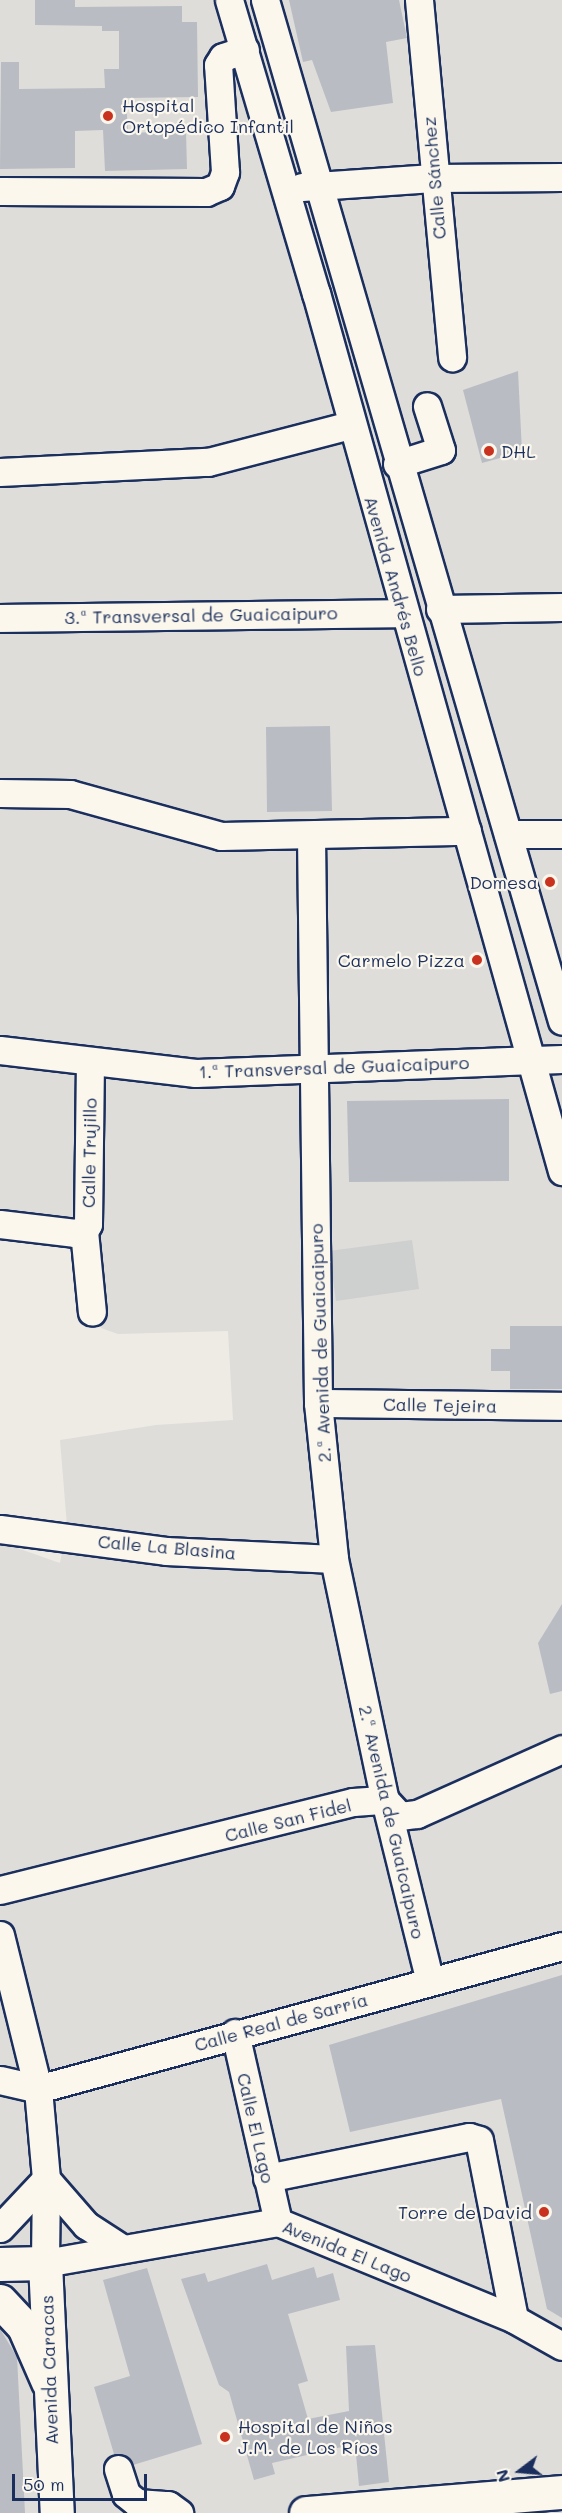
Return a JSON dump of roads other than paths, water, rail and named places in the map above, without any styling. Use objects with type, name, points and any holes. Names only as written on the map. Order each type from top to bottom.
[{"type":"main road","points":[[0,2264],[45,2263]]},
{"type":"main road","name":"Avenida Caracas","points":[[45,2263],[48,2382],[57,2513]]},
{"type":"main road","points":[[0,2301],[24,2327],[48,2382]]},
{"type":"main road","points":[[306,2513],[562,2492]]},
{"type":"street","name":"Avenida Andrés Bello","points":[[229,0],[286,190],[403,614],[467,831],[528,1058],[562,1171]]},
{"type":"street","name":"Avenida Andrés Bello","points":[[265,0],[397,464],[562,1021]]},
{"type":"street","name":"Calle Sánchez","points":[[419,0],[433,178],[452,357]]},
{"type":"street","points":[[0,191],[206,192],[220,186],[225,172],[218,65],[224,57],[245,50]]},
{"type":"street","points":[[286,190],[318,183],[433,178],[562,177]]},
{"type":"street","points":[[397,464],[441,450],[428,406]]},
{"type":"street","points":[[0,472],[208,462],[350,425]]},
{"type":"street","points":[[440,609],[562,607]]},
{"type":"street","name":"3.ª Transversal de Guaicaipuro","points":[[0,618],[403,614]]},
{"type":"street","points":[[0,793],[70,794],[221,836],[311,836],[467,831]]},
{"type":"street","points":[[508,834],[562,834]]},
{"type":"street","name":"2.ª Avenida de Guaicaipuro","points":[[311,836],[311,1071],[318,1403],[334,1558],[385,1800],[430,1982]]},
{"type":"street","name":"1.ª Transversal de Guaicaipuro","points":[[0,1050],[196,1073],[311,1071],[528,1058],[562,1059]]},
{"type":"street","name":"Calle Trujillo","points":[[0,1224],[84,1231],[88,1224],[90,1061]]},
{"type":"street","points":[[84,1231],[92,1312]]},
{"type":"street","name":"Calle Tejeira","points":[[318,1403],[562,1406]]},
{"type":"street","name":"Calle La Blasina","points":[[0,1529],[166,1551],[334,1558]]},
{"type":"street","points":[[385,1800],[400,1816],[417,1814],[562,1749]]},
{"type":"street","name":"Calle San Fidel","points":[[0,1890],[353,1802],[385,1800]]},
{"type":"street","points":[[0,1935],[38,2089],[46,2179],[45,2263]]},
{"type":"street","name":"Calle Real de Sarría","points":[[0,2080],[38,2089],[235,2033],[562,1946]]},
{"type":"street","name":"Calle El Lago","points":[[235,2033],[278,2222]]},
{"type":"street","points":[[267,2178],[469,2137],[479,2140],[514,2319]]},
{"type":"street","points":[[0,2228],[46,2179]]},
{"type":"street","points":[[46,2179],[86,2225],[120,2247]]},
{"type":"street","name":"Avenida El Lago","points":[[45,2263],[120,2247],[278,2222],[514,2319],[562,2346]]},
{"type":"street","points":[[118,2469],[126,2494],[137,2503],[168,2505],[179,2513]]},
{"type":"place","name":"Hospital Ortopédico Infantil","points":[[108,116]]},
{"type":"place","name":"DHL","points":[[489,451]]},
{"type":"place","name":"Domesa","points":[[550,882]]},
{"type":"place","name":"Carmelo Pizza","points":[[477,960]]},
{"type":"place","name":"Torre de David","points":[[544,2212]]},
{"type":"place","name":"Hospital de Niños J.M. de Los Ríos","points":[[225,2437]]}]
